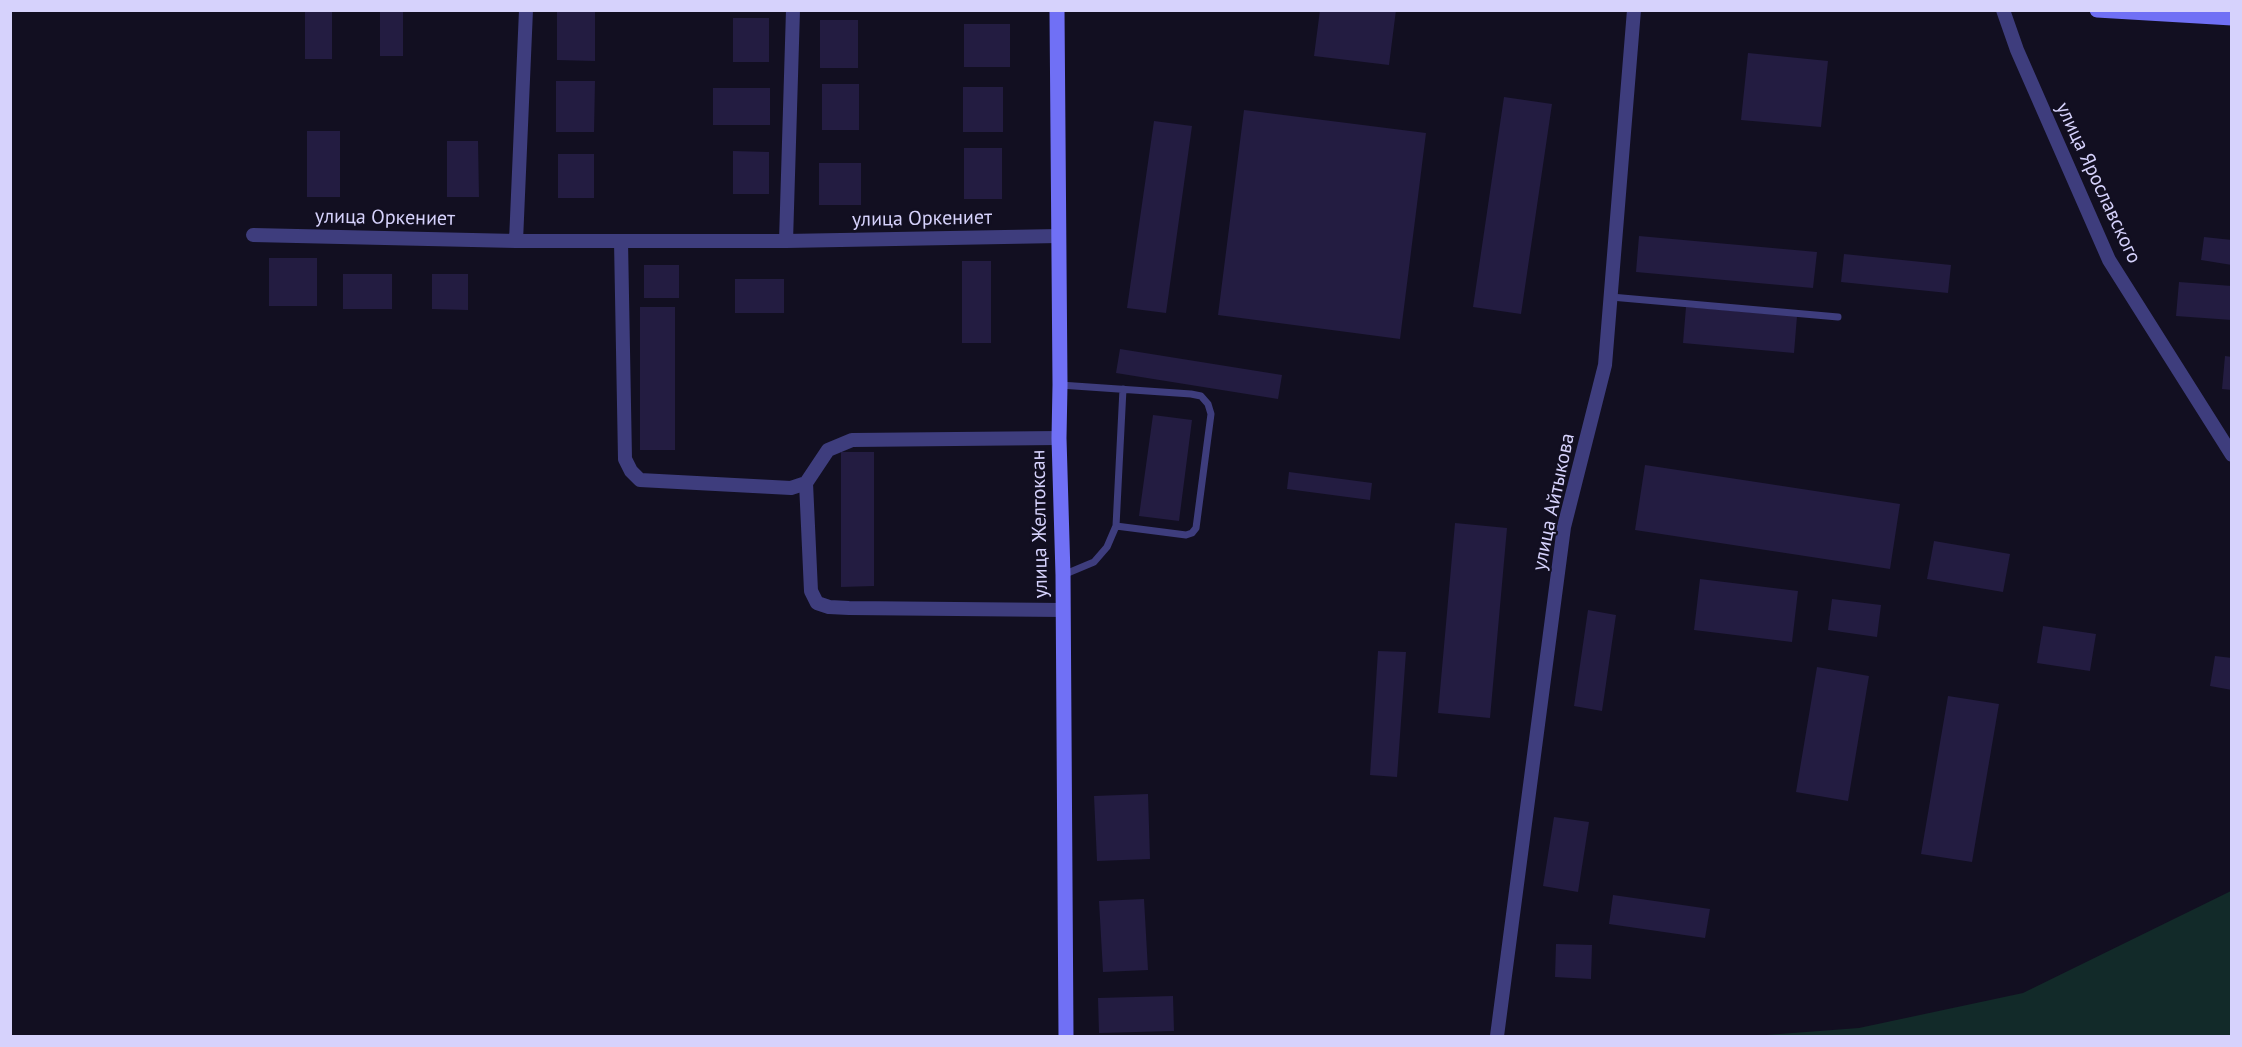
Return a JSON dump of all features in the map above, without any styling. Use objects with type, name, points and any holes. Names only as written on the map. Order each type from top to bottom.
[{"type":"street","points":[[516,241],[526,10]]},
{"type":"street","points":[[786,241],[793,10]]},
{"type":"street","name":"улица Желтоксан","points":[[1057,10],[1066,1036]]},
{"type":"street","name":"улица Айтыкова","points":[[1497,1036],[1564,527],[1605,366],[1634,10]]},
{"type":"street","name":"улица Ярославского","points":[[2003,10],[2017,50],[2109,260],[2232,455]]},
{"type":"street","points":[[2097,10],[2232,18]]},
{"type":"street","name":"улица Оркениет","points":[[253,235],[516,241],[786,241],[1059,236]]},
{"type":"street","points":[[621,241],[625,459],[631,471],[640,480],[780,488],[791,488],[806,483]]},
{"type":"street","points":[[1059,438],[852,440],[828,450],[806,483],[811,591],[817,603],[829,607],[849,608],[1063,610]]},
{"type":"lane","points":[[1611,297],[1838,317]]},
{"type":"lane","points":[[1060,385],[1191,394],[1200,396],[1208,404],[1210,414],[1196,528],[1192,533],[1186,535],[1116,526]]},
{"type":"lane","points":[[1063,575],[1094,562],[1107,547],[1116,526],[1124,389]]},
{"type":"green space","points":[[2231,891],[2231,1036],[1753,1036],[1859,1028],[2023,993]]},
{"type":"building","points":[[305,10],[332,10],[332,59],[305,59]]},
{"type":"building","points":[[380,10],[403,10],[403,56],[380,56]]},
{"type":"building","points":[[557,10],[595,10],[595,61],[557,60]]},
{"type":"building","points":[[1320,10],[1396,10],[1389,65],[1314,56]]},
{"type":"building","points":[[733,18],[769,18],[769,62],[733,62]]},
{"type":"building","points":[[820,20],[858,20],[858,68],[820,68]]},
{"type":"building","points":[[964,24],[1010,24],[1010,67],[964,67]]},
{"type":"building","points":[[1748,53],[1828,61],[1821,127],[1741,120]]},
{"type":"building","points":[[556,81],[595,81],[594,132],[556,132]]},
{"type":"building","points":[[822,84],[859,84],[859,130],[822,130]]},
{"type":"building","points":[[963,87],[1003,87],[1003,132],[963,132]]},
{"type":"building","points":[[713,88],[770,88],[770,125],[713,125]]},
{"type":"building","points":[[1504,97],[1552,104],[1521,314],[1473,307]]},
{"type":"building","points":[[1244,110],[1426,133],[1400,339],[1218,315]]},
{"type":"building","points":[[1154,121],[1192,126],[1166,313],[1127,308]]},
{"type":"building","points":[[307,131],[340,131],[340,197],[307,197]]},
{"type":"building","points":[[447,141],[478,141],[479,197],[447,197]]},
{"type":"building","points":[[964,148],[1002,148],[1002,199],[964,199]]},
{"type":"building","points":[[733,151],[769,152],[769,194],[733,194]]},
{"type":"building","points":[[558,154],[594,154],[594,198],[558,198]]},
{"type":"building","points":[[819,163],[861,163],[861,205],[819,205]]},
{"type":"building","points":[[1639,236],[1817,252],[1813,288],[1636,272]]},
{"type":"building","points":[[2204,237],[2232,240],[2232,265],[2201,260]]},
{"type":"building","points":[[1844,254],[1951,265],[1948,293],[1841,282]]},
{"type":"building","points":[[269,258],[317,258],[317,306],[269,306]]},
{"type":"building","points":[[962,261],[991,261],[991,343],[962,343]]},
{"type":"building","points":[[644,265],[679,265],[679,298],[644,298]]},
{"type":"building","points":[[343,274],[392,274],[392,309],[343,309]]},
{"type":"building","points":[[432,274],[468,274],[468,310],[432,309]]},
{"type":"building","points":[[735,279],[784,279],[784,313],[735,313]]},
{"type":"building","points":[[2179,282],[2232,286],[2232,320],[2176,316]]},
{"type":"building","points":[[640,307],[675,307],[675,450],[640,450]]},
{"type":"building","points":[[1686,307],[1797,316],[1794,353],[1683,343]]},
{"type":"building","points":[[1120,349],[1282,375],[1278,399],[1116,373]]},
{"type":"building","points":[[2225,356],[2232,357],[2232,390],[2222,389]]},
{"type":"building","points":[[1153,415],[1192,420],[1179,521],[1139,516]]},
{"type":"building","points":[[841,452],[874,452],[874,586],[841,587]]},
{"type":"building","points":[[1645,465],[1900,504],[1890,569],[1635,530]]},
{"type":"building","points":[[1289,472],[1372,483],[1370,500],[1287,489]]},
{"type":"building","points":[[1455,523],[1507,528],[1490,718],[1438,713]]},
{"type":"building","points":[[1934,541],[2010,554],[2003,592],[1927,579]]},
{"type":"building","points":[[1700,579],[1798,591],[1792,642],[1694,630]]},
{"type":"building","points":[[1832,599],[1881,605],[1877,637],[1828,630]]},
{"type":"building","points":[[1588,610],[1616,615],[1602,711],[1574,706]]},
{"type":"building","points":[[2043,626],[2096,634],[2090,671],[2037,663]]},
{"type":"building","points":[[1378,651],[1406,652],[1397,777],[1370,775]]},
{"type":"building","points":[[2215,656],[2232,658],[2232,690],[2210,686]]},
{"type":"building","points":[[1817,667],[1869,676],[1848,801],[1796,792]]},
{"type":"building","points":[[1948,696],[1999,704],[1972,862],[1921,854]]},
{"type":"building","points":[[1148,794],[1150,859],[1097,861],[1094,796]]},
{"type":"building","points":[[1554,817],[1589,822],[1578,892],[1543,886]]},
{"type":"building","points":[[1613,895],[1710,909],[1705,938],[1609,924]]},
{"type":"building","points":[[1144,899],[1148,970],[1103,972],[1099,901]]},
{"type":"building","points":[[1556,944],[1592,945],[1591,979],[1555,977]]},
{"type":"building","points":[[1173,996],[1174,1031],[1099,1033],[1098,998]]}]
